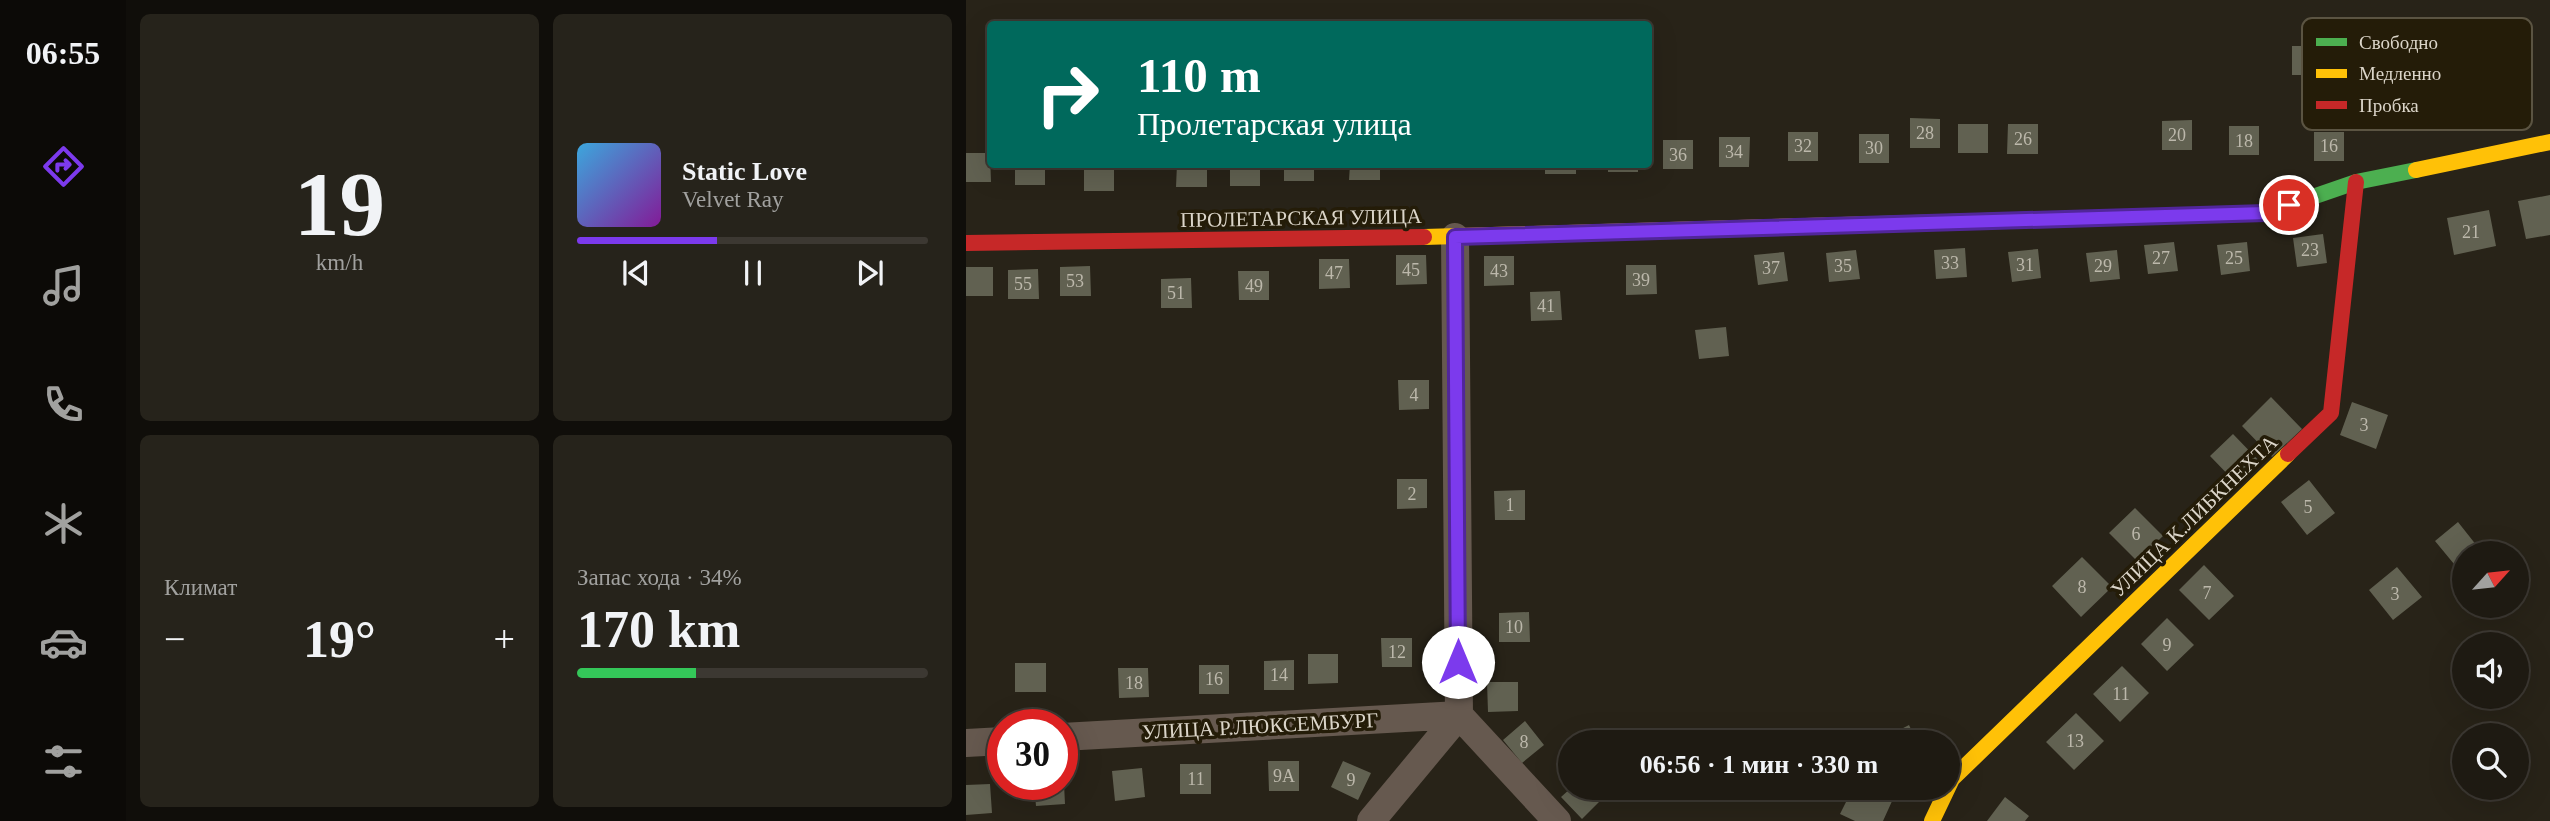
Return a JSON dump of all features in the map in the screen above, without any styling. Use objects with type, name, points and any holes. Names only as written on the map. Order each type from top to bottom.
[{"type":"street","name":"ПРОЛЕТАРСКАЯ УЛИЦА","points":[[966,243],[1455,237],[2266,213],[2356,182],[2550,142]]},
{"type":"street","name":"УЛИЦА К.ЛИБКНЕХТА","points":[[1933,821],[1952,779],[2331,413],[2356,182]]},
{"type":"street","points":[[1371,821],[1459,715],[1455,237]]},
{"type":"street","points":[[1459,715],[1557,821]]},
{"type":"street","name":"УЛИЦА Р.ЛЮКСЕМБУРГ","points":[[1078,736],[1459,715]]},
{"type":"street","points":[[966,743],[987,742]]},
{"type":"building","points":[[2292,46],[2302,46],[2302,75],[2292,75]]},
{"type":"building","points":[[1910,118],[1940,119],[1940,148],[1910,148]]},
{"type":"building","points":[[2192,120],[2192,150],[2162,150],[2162,121]]},
{"type":"building","points":[[1958,124],[1988,124],[1988,153],[1958,153]]},
{"type":"building","points":[[2008,124],[2038,124],[2038,154],[2007,154]]},
{"type":"building","points":[[2229,126],[2259,126],[2259,155],[2229,155]]},
{"type":"building","points":[[1788,132],[1818,132],[1818,161],[1788,161]]},
{"type":"building","points":[[2314,132],[2344,132],[2344,161],[2314,161]]},
{"type":"building","points":[[1859,134],[1889,134],[1889,163],[1859,163]]},
{"type":"building","points":[[1719,137],[1750,137],[1749,167],[1719,167]]},
{"type":"building","points":[[1663,140],[1693,140],[1693,169],[1663,169]]},
{"type":"building","points":[[966,153],[987,153],[991,182],[966,182]]},
{"type":"building","points":[[1015,168],[1045,168],[1045,185],[1015,185]]},
{"type":"building","points":[[1084,168],[1114,168],[1114,191],[1084,191]]},
{"type":"building","points":[[1177,168],[1207,168],[1207,187],[1176,187]]},
{"type":"building","points":[[1230,168],[1260,168],[1260,186],[1230,186]]},
{"type":"building","points":[[1284,168],[1314,168],[1314,181],[1284,181]]},
{"type":"building","points":[[1350,168],[1380,168],[1380,180],[1349,180]]},
{"type":"building","points":[[1545,168],[1576,168],[1576,174],[1545,174]]},
{"type":"building","points":[[1608,168],[1638,168],[1638,172],[1608,172]]},
{"type":"building","points":[[2550,195],[2550,235],[2526,239],[2518,201]]},
{"type":"building","points":[[2489,210],[2496,246],[2454,255],[2447,218]]},
{"type":"building","points":[[2323,234],[2327,263],[2297,267],[2293,238]]},
{"type":"building","points":[[2174,242],[2178,271],[2148,274],[2144,245]]},
{"type":"building","points":[[2247,242],[2250,271],[2221,275],[2217,245]]},
{"type":"building","points":[[1965,248],[1967,277],[1936,279],[1934,250]]},
{"type":"building","points":[[2038,249],[2041,278],[2012,282],[2008,252]]},
{"type":"building","points":[[1856,250],[1860,279],[1829,282],[1826,253]]},
{"type":"building","points":[[2117,250],[2120,279],[2090,282],[2086,253]]},
{"type":"building","points":[[1784,252],[1788,281],[1758,285],[1754,255]]},
{"type":"building","points":[[1396,255],[1426,255],[1427,284],[1396,285]]},
{"type":"building","points":[[1484,256],[1514,256],[1514,285],[1484,286]]},
{"type":"building","points":[[1319,259],[1349,259],[1350,288],[1319,289]]},
{"type":"building","points":[[1626,265],[1656,265],[1657,294],[1626,295]]},
{"type":"building","points":[[1090,266],[1091,296],[1060,296],[1060,267]]},
{"type":"building","points":[[966,267],[993,267],[993,296],[966,296]]},
{"type":"building","points":[[1038,269],[1039,299],[1008,299],[1008,270]]},
{"type":"building","points":[[1238,271],[1269,271],[1269,300],[1239,300]]},
{"type":"building","points":[[1191,278],[1192,308],[1161,308],[1161,279]]},
{"type":"building","points":[[1560,291],[1562,320],[1531,321],[1530,292]]},
{"type":"building","points":[[1726,327],[1729,356],[1699,359],[1695,330]]},
{"type":"building","points":[[1398,380],[1429,380],[1429,409],[1399,410]]},
{"type":"building","points":[[2271,397],[2302,429],[2272,457],[2242,426]]},
{"type":"building","points":[[2352,402],[2388,415],[2376,449],[2340,435]]},
{"type":"building","points":[[2233,434],[2261,463],[2238,485],[2210,456]]},
{"type":"building","points":[[1397,479],[1427,479],[1427,508],[1397,509]]},
{"type":"building","points":[[2309,480],[2335,513],[2307,535],[2281,502]]},
{"type":"building","points":[[1525,490],[1525,520],[1495,520],[1494,491]]},
{"type":"building","points":[[2135,508],[2163,536],[2137,561],[2109,533]]},
{"type":"building","points":[[2458,522],[2473,541],[2452,541],[2452,562],[2435,541]]},
{"type":"building","points":[[2082,557],[2112,587],[2081,617],[2052,586]]},
{"type":"building","points":[[2204,565],[2234,596],[2209,620],[2179,590]]},
{"type":"building","points":[[2397,567],[2422,597],[2393,620],[2369,590]]},
{"type":"building","points":[[1529,612],[1530,642],[1499,642],[1499,613]]},
{"type":"building","points":[[2167,618],[2194,645],[2167,671],[2141,644]]},
{"type":"building","points":[[1381,638],[1412,638],[1412,667],[1382,667]]},
{"type":"building","points":[[1308,654],[1338,654],[1338,683],[1308,684]]},
{"type":"building","points":[[1294,660],[1294,690],[1264,690],[1264,661]]},
{"type":"building","points":[[1015,663],[1046,663],[1046,692],[1015,692]]},
{"type":"building","points":[[1199,665],[1229,665],[1229,694],[1199,694]]},
{"type":"building","points":[[2122,666],[2149,693],[2120,722],[2093,694]]},
{"type":"building","points":[[1118,668],[1148,668],[1149,697],[1119,698]]},
{"type":"building","points":[[1487,682],[1518,682],[1518,711],[1488,712]]},
{"type":"building","points":[[2076,713],[2104,741],[2074,770],[2046,742]]},
{"type":"building","points":[[1525,721],[1544,745],[1522,763],[1503,740]]},
{"type":"building","points":[[1268,761],[1299,761],[1299,791],[1269,791]]},
{"type":"building","points":[[1343,761],[1371,773],[1358,800],[1331,787]]},
{"type":"building","points":[[1180,764],[1211,764],[1211,794],[1180,794]]},
{"type":"building","points":[[1142,768],[1145,797],[1115,801],[1112,771]]},
{"type":"building","points":[[987,784],[987,800],[991,800],[992,813],[966,815],[966,785]]},
{"type":"building","points":[[2005,797],[2029,816],[2025,821],[1987,821]]},
{"type":"building","points":[[1035,800],[1065,800],[1065,804],[1036,806]]},
{"type":"building","points":[[1564,800],[1601,800],[1582,819]]},
{"type":"building","points":[[1847,800],[1893,800],[1883,821],[1855,821],[1840,814]]},
{"type":"traffic: fast","points":[[1878,224],[2266,213],[2356,182],[2416,170]]},
{"type":"traffic: slow","points":[[2416,170],[2550,142]]},
{"type":"traffic: slow","points":[[1424,237],[1878,224]]},
{"type":"traffic: slow","points":[[1932,821],[1952,779],[2288,454]]},
{"type":"traffic: jam","points":[[2288,454],[2331,413],[2356,182]]},
{"type":"traffic: jam","points":[[966,243],[1424,237]]},
{"type":"route","points":[[1458,662],[1455,237],[2266,213],[2289,205]]}]
